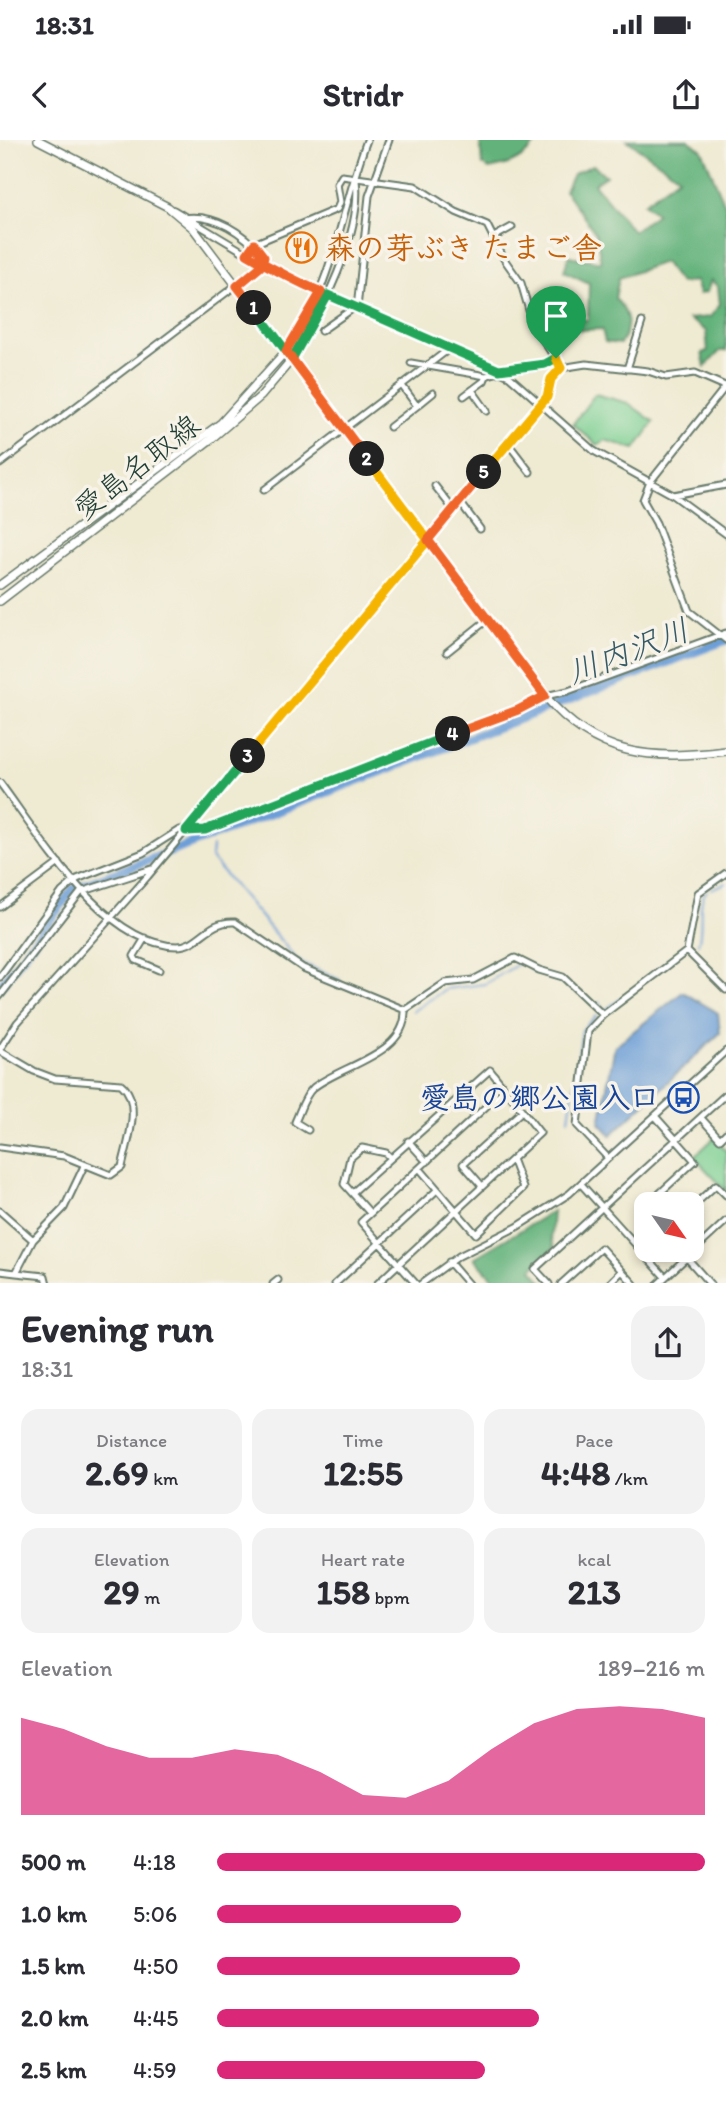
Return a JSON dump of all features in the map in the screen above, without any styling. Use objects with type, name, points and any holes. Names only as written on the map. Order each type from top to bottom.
[{"type":"main road","points":[[38,140],[186,218],[556,709],[588,734],[636,754],[678,757],[726,751]]},
{"type":"main road","name":"愛島名取線","points":[[0,585],[221,423],[286,351]]},
{"type":"main road","name":"愛島名取線","points":[[0,601],[211,439],[261,396],[292,359]]},
{"type":"street","points":[[286,351],[321,292],[339,241],[367,140]]},
{"type":"street","points":[[321,331],[356,307],[369,196],[389,140]]},
{"type":"street","points":[[247,254],[254,244],[334,211],[340,202],[336,189],[339,180],[348,175],[373,182],[424,189],[456,212],[486,223],[504,259],[521,283],[533,324],[561,368]]},
{"type":"street","points":[[292,359],[328,295],[349,232],[357,188],[356,177]]},
{"type":"street","points":[[0,464],[237,286],[262,263],[264,257],[254,244],[234,228],[200,216],[186,218]]},
{"type":"street","points":[[186,218],[262,263],[321,292]]},
{"type":"street","points":[[494,237],[512,227]]},
{"type":"street","points":[[328,295],[499,370],[594,451],[673,495],[726,534]]},
{"type":"street","points":[[627,369],[642,322]]},
{"type":"street","points":[[264,490],[403,387],[449,349]]},
{"type":"street","points":[[464,396],[486,376],[499,370],[545,364],[556,358]]},
{"type":"street","points":[[411,363],[486,376]]},
{"type":"street","points":[[0,1147],[64,1156],[106,1174],[120,1171],[132,1119],[127,1090],[116,1082],[96,1083],[44,1075],[0,1050],[22,1016],[155,868],[547,397],[551,379],[561,368],[586,364],[666,377],[695,373],[726,386],[650,482],[643,503],[656,523],[690,611],[698,621],[724,636]]},
{"type":"street","points":[[403,387],[417,405]]},
{"type":"street","points":[[472,390],[487,411]]},
{"type":"street","points":[[390,426],[433,393]]},
{"type":"street","points":[[507,442],[530,472]]},
{"type":"street","points":[[435,485],[453,509]]},
{"type":"street","points":[[673,495],[726,485]]},
{"type":"street","points":[[460,502],[480,529]]},
{"type":"street","points":[[447,652],[487,620]]},
{"type":"street","points":[[0,977],[62,892],[75,883],[154,848],[180,830],[205,830],[546,698],[724,636]]},
{"type":"street","points":[[0,783],[80,891],[145,938],[184,945],[211,926],[235,922],[303,968],[405,1010]]},
{"type":"street","points":[[0,906],[59,863]]},
{"type":"street","points":[[0,996],[80,891],[155,868]]},
{"type":"street","points":[[608,1158],[578,1125],[588,1031],[603,1015],[688,951],[698,893],[726,873]]},
{"type":"street","points":[[145,938],[134,956],[136,960],[159,970]]},
{"type":"street","points":[[688,951],[708,975],[726,990]]},
{"type":"street","points":[[405,1010],[445,983],[474,980],[515,957],[539,970],[563,977],[591,1000],[603,1015]]},
{"type":"street","points":[[308,1130],[295,1122],[308,1094],[392,1042],[404,1025],[405,1010]]},
{"type":"street","points":[[505,1089],[361,1223],[419,1283],[449,1262],[517,1227],[581,1184],[726,1051]]},
{"type":"street","points":[[720,1057],[726,1064]]},
{"type":"street","points":[[352,1193],[490,1070],[540,1133],[377,1283]]},
{"type":"street","points":[[549,1283],[535,1269],[726,1094]]},
{"type":"street","points":[[482,1186],[463,1164],[522,1111]]},
{"type":"street","points":[[654,1116],[695,1161],[661,1192]]},
{"type":"street","points":[[701,1118],[720,1139],[726,1133]]},
{"type":"street","points":[[408,1142],[427,1162]]},
{"type":"street","points":[[370,1213],[344,1184],[350,1158],[362,1148],[386,1153],[390,1157]]},
{"type":"street","points":[[420,1169],[476,1234],[523,1188],[512,1159]]},
{"type":"street","points":[[23,1283],[19,1273],[33,1240],[60,1215],[84,1166]]},
{"type":"street","points":[[581,1184],[665,1277]]},
{"type":"street","points":[[704,1196],[716,1185],[726,1195]]},
{"type":"street","points":[[335,1283],[437,1190]]},
{"type":"street","points":[[0,1211],[33,1240]]},
{"type":"street","points":[[704,1241],[726,1221]]},
{"type":"street","points":[[562,1283],[601,1248],[634,1283]]},
{"type":"street","points":[[449,1262],[468,1283]]},
{"type":"street","points":[[657,1283],[682,1262]]},
{"type":"street","points":[[691,1262],[710,1283]]},
{"type":"street","points":[[0,1270],[45,1276],[47,1283]]},
{"type":"street","points":[[609,1283],[622,1271]]},
{"type":"green space","points":[[480,140],[538,140],[517,160],[489,169],[482,164]]},
{"type":"green space","points":[[627,140],[688,140],[702,150],[726,207],[726,351],[720,351],[705,367],[702,353],[708,351],[706,331],[689,319],[710,317],[720,304],[718,287],[711,280],[707,292],[699,294],[695,281],[680,283],[664,262],[619,278],[615,298],[627,320],[626,331],[620,344],[605,342],[602,329],[580,330],[572,319],[588,320],[589,283],[564,271],[569,256],[601,262],[596,234],[565,191],[573,174],[593,165],[606,176],[594,184],[633,231],[657,214],[644,203],[679,177]]},
{"type":"green space","points":[[595,394],[628,403],[654,422],[635,449],[605,440],[597,445],[573,424]]},
{"type":"green space","points":[[714,1138],[726,1151],[726,1191],[694,1157]]},
{"type":"green space","points":[[553,1211],[551,1237],[554,1248],[532,1269],[543,1283],[497,1283],[474,1258]]},
{"type":"water","points":[[683,992],[718,1013],[720,1033],[611,1135],[600,1123],[615,1046]]},
{"type":"waterway","name":"川内沢川","points":[[0,987],[73,889],[726,640]]},
{"type":"waterway","name":"川内沢川","points":[[210,835],[211,841]]},
{"type":"waterway","points":[[212,847],[211,858],[298,961],[340,980]]},
{"type":"waterway","points":[[711,889],[726,883]]},
{"type":"waterway","points":[[698,944],[702,901],[707,891]]},
{"type":"waterway","points":[[413,1011],[446,989],[485,984],[520,963]]},
{"type":"waterway","points":[[530,969],[571,988]]},
{"type":"waterway","points":[[605,1010],[623,997]]},
{"type":"waterway","points":[[599,1002],[602,1006]]},
{"type":"waterway","points":[[569,1119],[582,1030],[596,1016]]},
{"type":"place","name":"森の芽ぶき たまご舎","points":[[302,248]]},
{"type":"place","name":"愛島の郷公園入口","points":[[683,1098]]},
{"type":"route","points":[[556,358],[545,364],[499,370],[328,295],[321,311],[299,348],[292,359],[237,286],[262,263],[264,257],[254,244],[247,254],[262,263],[293,280],[321,292],[307,320],[286,351],[428,540],[186,831],[205,830],[518,710],[545,696],[428,540],[547,397],[551,379],[561,368],[556,358]]}]
